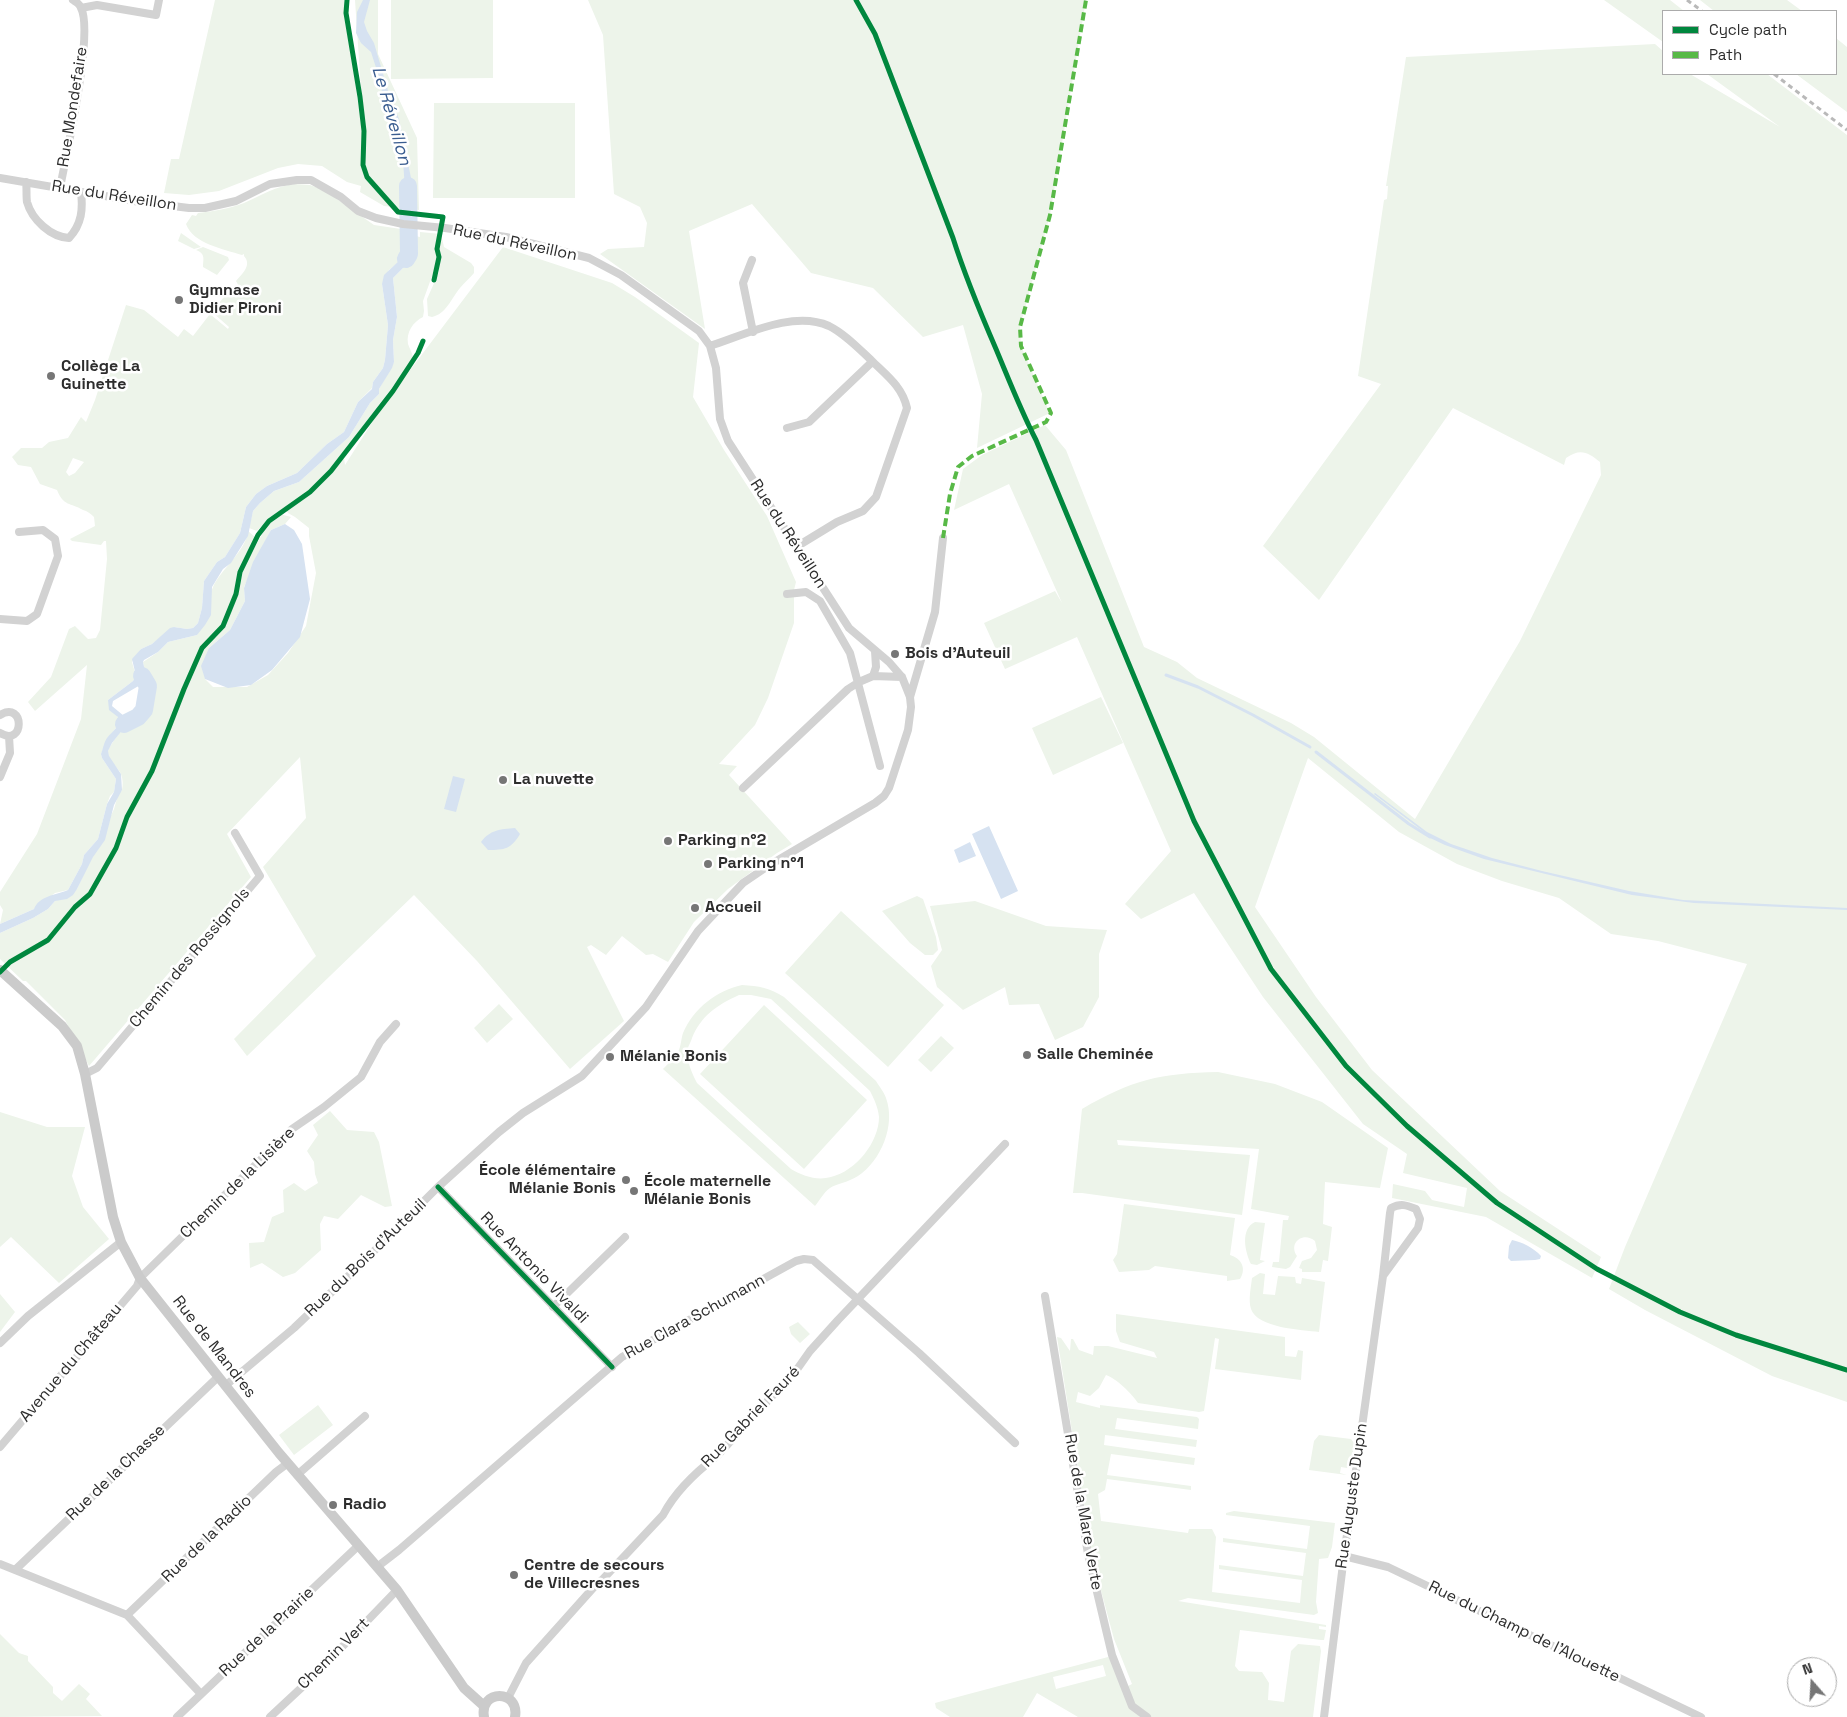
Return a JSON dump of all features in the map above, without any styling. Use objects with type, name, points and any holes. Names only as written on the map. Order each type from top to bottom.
[{"type":"street","points":[[73,0],[82,8],[97,5],[156,15],[159,0]]},
{"type":"street","points":[[116,9],[118,0]]},
{"type":"street","name":"Rue Mondefaire","points":[[60,188],[84,58],[82,8]]},
{"type":"street","name":"Rue du Réveillon","points":[[0,178],[170,207],[205,208],[236,201],[270,184],[311,180],[341,197],[358,211],[376,218],[403,224],[506,237],[589,258],[622,275],[684,318],[699,331],[710,346],[716,368],[720,419],[728,441],[849,628],[889,662],[902,676],[910,697],[911,707],[908,730],[889,788],[884,796]]},
{"type":"street","points":[[26,182],[27,201],[40,224],[62,238],[69,238],[73,234],[82,214],[81,192]]},
{"type":"street","points":[[752,260],[742,283],[754,332]]},
{"type":"street","points":[[710,346],[787,321],[807,320],[828,326],[846,337],[895,384],[904,396],[907,408],[876,496],[863,511],[837,522],[796,547]]},
{"type":"street","points":[[787,428],[809,422],[872,362]]},
{"type":"street","points":[[0,619],[27,621],[37,614],[58,556],[55,539],[43,530],[19,532]]},
{"type":"street","points":[[910,697],[934,612],[943,538]]},
{"type":"street","points":[[786,594],[806,592],[820,601],[850,653],[880,766]]},
{"type":"street","points":[[873,676],[876,668],[875,651]]},
{"type":"street","points":[[743,788],[848,689],[873,676],[902,676]]},
{"type":"street","points":[[0,715],[11,712],[18,717],[19,721],[16,733],[8,736],[0,733]]},
{"type":"street","points":[[0,777],[10,753],[8,736]]},
{"type":"street","name":"Rue du Bois d'Auteuil","points":[[225,1386],[294,1328],[438,1187],[523,1113],[582,1076],[646,1007],[698,931],[743,883],[768,866],[876,803],[884,796]]},
{"type":"street","name":"Chemin des Rossignols","points":[[85,1074],[97,1068],[260,876],[235,833]]},
{"type":"street","name":"Rue de Mandres","points":[[0,970],[62,1026],[76,1046],[85,1074],[113,1217],[121,1242],[140,1278],[297,1475],[397,1590],[464,1688],[484,1706]]},
{"type":"street","name":"Chemin de la Lisière","points":[[140,1278],[292,1129],[324,1107],[361,1077],[380,1042],[396,1024]]},
{"type":"street","name":"Rue Gabriel Fauré","points":[[508,1698],[526,1663],[548,1637],[663,1515],[669,1503],[704,1466],[717,1456],[798,1368],[810,1350],[1005,1144]]},
{"type":"street","name":"Rue Antonio Vivaldi","points":[[438,1187],[612,1367]]},
{"type":"street","name":"Rue Auguste Dupin","points":[[1324,1717],[1391,1208],[1398,1204],[1405,1204],[1416,1209],[1420,1219],[1418,1228],[1383,1276]]},
{"type":"street","points":[[554,1307],[625,1237]]},
{"type":"street","points":[[0,1343],[28,1316],[121,1242]]},
{"type":"street","name":"Rue Clara Schumann","points":[[377,1567],[622,1357],[796,1261],[804,1259],[813,1260],[858,1299],[1015,1443]]},
{"type":"street","name":"Avenue du Château","points":[[0,1447],[137,1286],[140,1278]]},
{"type":"street","name":"Rue de la Mare Verte","points":[[1045,1296],[1094,1582],[1112,1656],[1132,1706],[1147,1717]]},
{"type":"street","name":"Rue de la Chasse","points":[[15,1570],[218,1377]]},
{"type":"street","points":[[297,1475],[365,1416]]},
{"type":"street","name":"Rue de la Radio","points":[[127,1615],[276,1472],[288,1463]]},
{"type":"street","name":"Rue de la Prairie","points":[[177,1717],[358,1546]]},
{"type":"street","name":"Rue du Champ de l'Alouette","points":[[1344,1556],[1388,1567],[1702,1717]]},
{"type":"street","points":[[0,1564],[127,1615],[201,1694]]},
{"type":"street","name":"Chemin Vert","points":[[270,1717],[314,1676],[397,1590]]},
{"type":"street","points":[[484,1717],[484,1706],[487,1702],[495,1696],[504,1696],[514,1705],[515,1717]]},
{"type":"shaded area","points":[[215,0],[344,0],[344,16],[362,132],[364,174],[366,165],[355,0],[378,0],[378,54],[417,138],[419,210],[384,206],[360,192],[361,186],[347,182],[322,166],[298,164],[278,168],[219,191],[189,195],[164,193],[171,159],[179,159]]},
{"type":"shaded area","points":[[391,0],[493,0],[493,78],[391,79]]},
{"type":"shaded area","points":[[588,0],[1086,0],[1050,215],[1020,327],[1021,346],[1050,413],[977,448],[982,394],[963,325],[923,337],[873,288],[811,273],[752,204],[689,231],[705,329],[600,254],[608,249],[644,247],[647,223],[640,207],[614,194],[603,35]]},
{"type":"shaded area","points":[[1604,0],[1670,0],[1683,10],[1662,10],[1662,41]]},
{"type":"shaded area","points":[[1700,0],[1787,0],[1801,10],[1713,10]]},
{"type":"shaded area","points":[[1837,39],[1847,47],[1847,112],[1797,75],[1837,75]]},
{"type":"shaded area","points":[[1655,44],[1662,50],[1662,75],[1692,75],[1780,127],[1708,75],[1768,75],[1847,135],[1847,1402],[1772,1376],[1645,1310],[1609,1289],[1625,1247],[1747,964],[1658,941],[1611,934],[1559,898],[1502,881],[1457,864],[1399,832],[1308,758],[1255,907],[1316,997],[1372,1070],[1500,1191],[1601,1257],[1592,1278],[1486,1217],[1392,1198],[1393,1184],[1425,1191],[1432,1200],[1464,1207],[1467,1188],[1403,1173],[1407,1154],[1363,1124],[1263,997],[1194,893],[1141,919],[1125,904],[1171,851],[1077,637],[1005,669],[984,623],[1055,591],[1062,603],[1009,484],[954,510],[963,469],[982,455],[1045,425],[1066,450],[1144,647],[1177,662],[1197,678],[1291,723],[1314,737],[1415,819],[1520,641],[1601,475],[1600,462],[1584,452],[1576,453],[1566,458],[1564,465],[1453,408],[1319,600],[1263,546],[1381,384],[1358,376],[1384,200],[1387,199],[1388,186],[1386,186],[1406,57]]},
{"type":"shaded area","points":[[434,103],[575,103],[575,198],[433,198]]},
{"type":"shaded area","points":[[295,184],[310,185],[324,190],[374,225],[401,229],[401,236],[405,236],[401,260],[389,270],[382,284],[388,325],[383,368],[373,382],[372,388],[358,402],[344,432],[327,444],[297,473],[267,486],[256,494],[246,507],[240,533],[225,557],[217,562],[204,581],[202,608],[198,623],[193,628],[187,629],[174,627],[152,644],[141,649],[132,662],[136,676],[133,681],[108,700],[119,722],[107,739],[101,754],[116,779],[114,792],[107,804],[98,839],[84,855],[82,864],[68,890],[55,893],[34,909],[0,924],[3,910],[0,905],[0,892],[37,834],[81,719],[87,665],[35,711],[28,702],[51,677],[69,629],[75,626],[88,639],[96,638],[100,630],[107,559],[106,541],[101,545],[72,541],[70,539],[95,526],[94,517],[86,511],[65,502],[57,490],[40,484],[31,467],[18,465],[12,457],[21,448],[42,448],[49,442],[68,438],[81,417],[86,422],[126,305],[144,310],[178,337],[184,329],[193,336],[210,314],[228,329],[229,327],[212,312],[231,288],[235,295],[240,294],[241,290],[236,281],[247,266],[244,254],[242,255],[202,241],[190,231],[186,224],[192,215],[196,216],[198,213],[221,210],[238,205],[269,191]],"holes":[[[73,458],[84,462],[75,473],[69,476],[66,472]]]},
{"type":"shaded area","points":[[420,232],[441,234],[444,247],[471,263],[474,267],[474,273],[445,309],[432,317],[428,316],[427,299],[439,272],[439,268],[436,265],[423,301],[423,317],[413,325],[408,335],[408,344],[413,360],[328,472],[310,490],[269,518],[257,531],[249,528],[253,511],[260,503],[274,491],[299,482],[349,437],[370,403],[379,394],[379,389],[394,362],[393,340],[397,317],[393,278],[415,254],[415,236],[420,237]]},
{"type":"shaded area","points":[[181,233],[201,247],[194,249],[178,241]]},
{"type":"shaded area","points":[[203,247],[228,257],[229,260],[217,275],[203,267],[203,255],[196,250]]},
{"type":"shaded area","points":[[503,247],[612,283],[635,297],[699,343],[693,397],[724,450],[767,516],[796,582],[794,590],[794,623],[768,698],[755,725],[719,764],[737,766],[729,775],[792,844],[728,889],[694,922],[668,962],[653,954],[646,955],[622,936],[606,955],[591,945],[587,947],[624,1021],[570,1069],[477,961],[414,895],[247,1056],[234,1039],[316,956],[263,867],[306,818],[300,757],[227,834],[251,877],[89,1066],[65,1020],[26,981],[23,981],[0,959],[0,933],[33,918],[48,909],[55,901],[77,889],[114,809],[118,795],[122,790],[121,774],[109,757],[108,751],[123,728],[143,715],[149,704],[150,688],[143,662],[158,652],[168,642],[197,635],[213,587],[243,546],[248,531],[255,538],[240,569],[242,570],[269,522],[280,514],[291,517],[285,524],[271,530],[244,587],[245,601],[230,630],[209,648],[205,679],[213,687],[247,687],[268,675],[288,653],[306,626],[316,573],[309,528],[286,510],[319,487],[344,458],[345,465],[380,410]]},
{"type":"shaded area","points":[[1101,697],[1123,743],[1053,775],[1032,728]]},
{"type":"shaded area","points":[[917,896],[923,899],[936,937],[938,950],[933,955],[925,955],[910,943],[882,911]]},
{"type":"shaded area","points":[[975,901],[1046,926],[1107,930],[1099,954],[1099,997],[1083,1027],[1055,1040],[1039,1004],[1009,1005],[1005,987],[963,1010],[937,987],[931,966],[942,950],[930,906]]},
{"type":"shaded area","points":[[841,911],[944,1005],[888,1067],[785,973]]},
{"type":"shaded area","points":[[742,985],[759,987],[774,991],[784,997],[876,1081],[886,1098],[889,1108],[888,1131],[880,1152],[858,1176],[830,1188],[815,1206],[663,1069],[678,1052],[683,1033],[693,1016],[715,996]],"holes":[[[739,995],[771,999],[870,1091],[877,1106],[879,1117],[875,1136],[857,1162],[840,1174],[826,1178],[815,1178],[805,1176],[791,1169],[697,1083],[690,1067],[688,1047],[700,1023],[724,1003]]]},
{"type":"shaded area","points":[[499,1004],[513,1019],[487,1043],[474,1028]]},
{"type":"shaded area","points":[[764,1005],[867,1100],[804,1169],[700,1074]]},
{"type":"shaded area","points":[[941,1036],[954,1048],[931,1072],[918,1060]]},
{"type":"shaded area","points":[[1218,1072],[1275,1084],[1322,1102],[1388,1148],[1380,1188],[1325,1182],[1323,1224],[1332,1227],[1328,1261],[1323,1260],[1321,1272],[1302,1272],[1302,1269],[1299,1268],[1302,1261],[1311,1258],[1317,1250],[1315,1241],[1306,1237],[1298,1240],[1296,1243],[1294,1247],[1297,1256],[1290,1267],[1286,1269],[1272,1267],[1273,1262],[1279,1262],[1283,1220],[1288,1220],[1289,1216],[1251,1209],[1259,1149],[1117,1140],[1118,1145],[1250,1155],[1242,1215],[1073,1193],[1082,1109],[1116,1091],[1147,1080],[1180,1074]]},
{"type":"shaded area","points":[[330,1111],[347,1130],[374,1132],[379,1142],[392,1206],[385,1207],[361,1195],[338,1219],[324,1216],[320,1224],[321,1250],[295,1273],[283,1277],[262,1263],[250,1268],[249,1243],[264,1242],[272,1217],[284,1212],[283,1190],[294,1183],[305,1191],[318,1183],[314,1162],[307,1151],[318,1135],[313,1125]]},
{"type":"shaded area","points":[[0,1112],[47,1127],[85,1127],[72,1176],[83,1207],[109,1239],[59,1283],[11,1237],[0,1247]]},
{"type":"shaded area","points":[[1124,1204],[1235,1218],[1230,1255],[1237,1258],[1242,1264],[1243,1271],[1240,1279],[1227,1281],[1227,1276],[1155,1266],[1149,1270],[1119,1272],[1113,1260],[1117,1254]]},
{"type":"shaded area","points":[[1255,1222],[1265,1223],[1260,1260],[1265,1261],[1257,1265],[1251,1264],[1245,1241],[1247,1230]]},
{"type":"shaded area","points":[[1260,1273],[1265,1274],[1263,1294],[1275,1295],[1278,1276],[1295,1277],[1296,1283],[1301,1284],[1302,1278],[1325,1282],[1319,1332],[1281,1327],[1262,1320],[1255,1315],[1250,1305],[1250,1289],[1252,1278]]},
{"type":"shaded area","points":[[0,1294],[15,1312],[0,1332]]},
{"type":"shaded area","points":[[1116,1314],[1285,1337],[1285,1356],[1296,1357],[1298,1350],[1303,1351],[1301,1380],[1215,1369],[1219,1339],[1215,1338],[1204,1411],[1199,1412],[1138,1403],[1124,1387],[1106,1375],[1099,1388],[1090,1396],[1078,1392],[1076,1402],[1100,1408],[1100,1405],[1197,1417],[1199,1419],[1198,1429],[1117,1418],[1115,1429],[1197,1440],[1196,1447],[1105,1435],[1104,1445],[1195,1458],[1194,1465],[1111,1454],[1107,1475],[1191,1486],[1191,1490],[1107,1479],[1105,1490],[1098,1494],[1101,1521],[1188,1533],[1189,1529],[1212,1529],[1216,1537],[1212,1592],[1300,1603],[1302,1580],[1219,1569],[1219,1565],[1303,1576],[1306,1553],[1223,1542],[1223,1538],[1307,1549],[1310,1526],[1226,1515],[1226,1513],[1234,1511],[1335,1523],[1332,1547],[1328,1558],[1319,1559],[1316,1602],[1318,1613],[1314,1615],[1188,1598],[1178,1601],[1326,1625],[1326,1627],[1319,1626],[1319,1629],[1326,1630],[1324,1640],[1240,1630],[1235,1666],[1239,1671],[1262,1672],[1269,1683],[1268,1700],[1284,1702],[1291,1651],[1298,1644],[1320,1646],[1313,1717],[1078,1717],[1037,1693],[1023,1717],[950,1717],[936,1708],[935,1703],[1108,1657],[1111,1658],[1122,1689],[1132,1684],[1114,1639],[1092,1557],[1057,1337],[1061,1338],[1070,1351],[1071,1339],[1073,1339],[1079,1350],[1093,1355],[1094,1346],[1108,1346],[1157,1358],[1154,1352],[1120,1342],[1116,1331]],"holes":[[[1103,1665],[1106,1676],[1056,1689],[1053,1677]]]},
{"type":"shaded area","points":[[798,1322],[810,1334],[800,1343],[791,1334],[789,1327]]},
{"type":"shaded area","points":[[318,1405],[333,1425],[294,1455],[279,1435]]},
{"type":"shaded area","points":[[1319,1435],[1351,1439],[1354,1443],[1353,1458],[1347,1468],[1341,1467],[1340,1473],[1347,1475],[1309,1470],[1314,1441]]},
{"type":"shaded area","points":[[0,1634],[19,1653],[28,1656],[28,1661],[53,1687],[53,1693],[62,1701],[79,1684],[90,1694],[86,1699],[102,1716],[0,1717]]},
{"type":"water","points":[[363,0],[370,0],[364,22],[374,43],[389,94],[399,119],[411,178],[413,211],[404,210],[406,203],[403,161],[393,123],[385,107],[379,77],[371,52],[361,43],[356,33],[357,12]]},
{"type":"water","points":[[405,236],[415,236],[415,254],[393,278],[397,317],[393,340],[394,362],[379,389],[379,394],[370,403],[349,437],[299,482],[274,491],[253,511],[248,536],[231,563],[223,569],[212,587],[211,615],[197,635],[168,642],[158,652],[144,660],[147,681],[113,701],[112,706],[124,716],[127,724],[108,751],[109,756],[121,774],[122,790],[114,805],[105,840],[93,857],[73,895],[67,899],[55,901],[48,909],[33,918],[0,933],[0,924],[34,909],[40,901],[48,896],[68,890],[82,864],[84,855],[98,839],[107,804],[114,792],[116,779],[101,754],[106,740],[118,724],[118,717],[109,710],[108,700],[133,681],[136,676],[132,659],[141,649],[152,644],[170,628],[193,628],[198,623],[202,608],[204,581],[217,562],[225,557],[240,533],[246,507],[256,494],[267,486],[297,473],[327,444],[344,432],[358,402],[372,389],[373,382],[383,368],[385,360],[388,325],[382,284],[384,275],[401,259]]},
{"type":"water","points":[[285,524],[294,530],[302,544],[310,599],[300,637],[272,670],[251,685],[228,688],[205,679],[201,666],[209,648],[230,630],[245,601],[244,588],[253,562],[271,530]]},
{"type":"water","points":[[453,776],[465,779],[456,812],[444,809]]},
{"type":"water","points":[[1375,793],[1427,832],[1451,844],[1492,858],[1542,871],[1629,891],[1683,900],[1847,908],[1847,910],[1694,903],[1632,895],[1484,859],[1428,837],[1428,835]]},
{"type":"water","points":[[989,826],[1018,891],[1001,899],[972,834]]},
{"type":"water","points":[[515,828],[520,834],[514,843],[507,848],[488,850],[481,842],[488,835],[496,831]]},
{"type":"water","points":[[970,842],[976,856],[959,863],[954,850]]},
{"type":"water","points":[[1512,1240],[1531,1248],[1541,1256],[1540,1259],[1511,1261],[1508,1258],[1509,1246]]},
{"type":"waterway","name":"Le Réveillon","points":[[406,259],[409,254],[408,186]]},
{"type":"waterway","points":[[1166,675],[1198,687],[1310,747]]},
{"type":"waterway","points":[[124,724],[138,717],[144,710],[148,686],[142,676]]},
{"type":"waterway","points":[[1316,752],[1409,824],[1430,837]]},
{"type":"railway","points":[[1687,0],[1701,10]]},
{"type":"railway","points":[[1775,75],[1847,130]]},
{"type":"marked path","points":[[943,538],[950,494],[958,467],[972,456],[1046,422],[1051,413],[1021,346],[1020,327],[1050,215],[1086,0]]},
{"type":"cycle path","points":[[347,0],[346,13],[364,131],[363,165],[367,177],[398,212],[443,217],[437,249],[439,257],[434,280]]},
{"type":"cycle path","points":[[856,0],[875,34],[979,308],[1020,407],[1036,440],[1194,821],[1271,969],[1346,1066],[1407,1126],[1497,1203],[1597,1269],[1680,1312],[1736,1335],[1847,1370]]},
{"type":"cycle path","points":[[0,972],[10,962],[48,940],[75,907],[90,894],[116,848],[127,817],[152,771],[202,648],[223,626],[236,594],[240,572],[258,535],[269,521],[310,492],[331,471],[393,391],[418,353],[423,341]]},
{"type":"cycle path","points":[[438,1187],[612,1367]]},
{"type":"place","name":"Gymnase Didier Pironi","points":[[179,300]]},
{"type":"place","name":"Collège La Guinette","points":[[51,376]]},
{"type":"place","name":"Bois d'Auteuil","points":[[895,654]]},
{"type":"place","name":"La nuvette","points":[[503,780]]},
{"type":"place","name":"Parking n°2","points":[[668,841]]},
{"type":"place","name":"Parking n°1","points":[[708,864]]},
{"type":"place","name":"Accueil","points":[[695,908]]},
{"type":"place","name":"Salle Cheminée","points":[[1027,1055]]},
{"type":"place","name":"Mélanie Bonis","points":[[610,1057]]},
{"type":"place","name":"École élémentaire Mélanie Bonis","points":[[626,1180]]},
{"type":"place","name":"École maternelle Mélanie Bonis","points":[[634,1191]]},
{"type":"place","name":"Radio","points":[[333,1505]]},
{"type":"place","name":"Centre de secours de Villecresnes","points":[[514,1575]]}]
